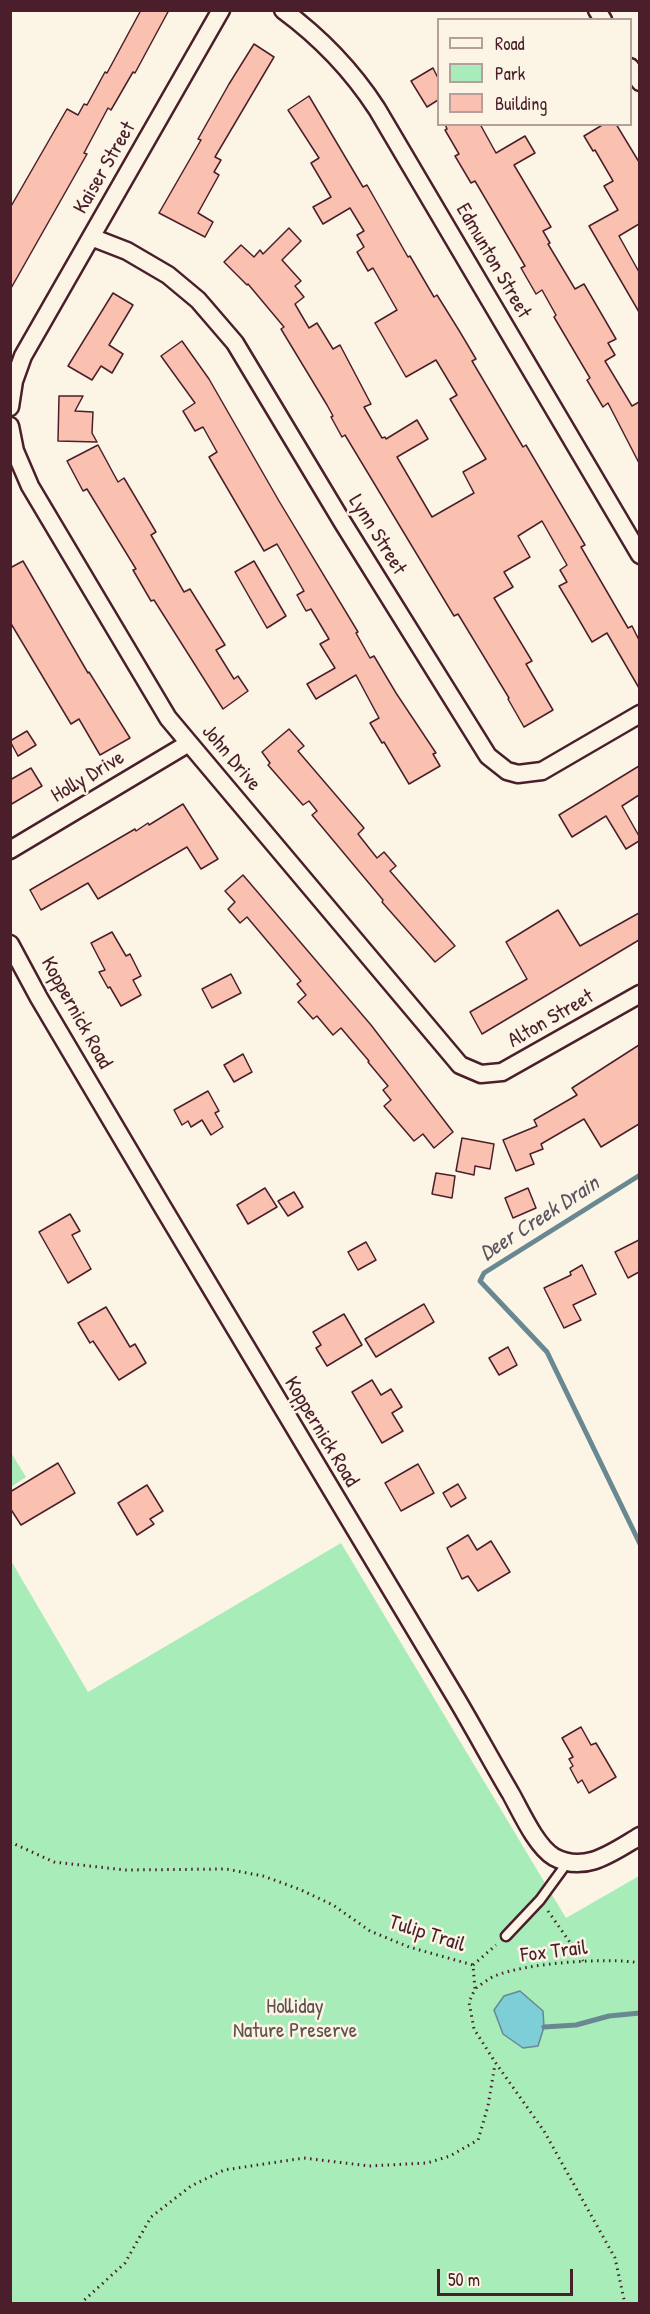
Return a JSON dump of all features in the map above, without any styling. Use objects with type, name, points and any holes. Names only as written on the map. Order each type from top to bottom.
[{"type":"street","name":"Kaiser Street","points":[[10,407],[14,381],[28,347],[221,10]]},
{"type":"street","name":"Edmunton Street","points":[[283,10],[339,57],[377,109],[639,555]]},
{"type":"street","name":"Lynn Street","points":[[91,237],[127,251],[168,275],[214,317],[235,343],[349,533],[488,756],[499,766],[519,774],[542,771],[639,714]]},
{"type":"street","name":"John Drive","points":[[10,426],[15,451],[30,486],[158,703],[453,1059],[468,1070],[481,1074]]},
{"type":"street","name":"Holly Drive","points":[[10,850],[189,743]]},
{"type":"street","name":"Koppernick Road","points":[[10,944],[39,998],[227,1318],[531,1829],[552,1856],[567,1863]]},
{"type":"street","name":"Alton Street","points":[[481,1074],[502,1072],[525,1061],[639,994]]},
{"type":"street","points":[[567,1863],[579,1864],[602,1858],[639,1836]]},
{"type":"lane","points":[[506,1936],[540,1900],[567,1863]]},
{"type":"path","name":"Tulip Trail","points":[[10,1842],[54,1862],[125,1870],[226,1869],[263,1876],[333,1905],[370,1931],[409,1947],[473,1965],[476,1989],[469,2002],[474,2029],[544,2131],[615,2258],[625,2304]]},
{"type":"path","points":[[540,1900],[583,1961]]},
{"type":"path","points":[[473,1965],[506,1936]]},
{"type":"path","name":"Fox Trail","points":[[476,1989],[495,1976],[536,1966],[583,1961],[639,1963]]},
{"type":"path","points":[[80,2304],[125,2263],[151,2217],[191,2186],[225,2170],[304,2158],[369,2166],[427,2163],[450,2156],[477,2140],[488,2106],[495,2062]]},
{"type":"green space","points":[[10,1451],[26,1477],[11,1487],[10,1487]]},
{"type":"green space","name":"Holliday Nature Preserve","points":[[341,1543],[566,1918],[639,1876],[639,2303],[11,2303],[10,1559],[88,1692]]},
{"type":"water","points":[[520,1991],[543,2011],[544,2027],[538,2046],[523,2048],[503,2034],[494,2010],[504,1996]]},
{"type":"building","points":[[141,10],[169,10],[135,73],[133,72],[111,110],[108,108],[84,153],[87,154],[10,290],[10,208],[67,109],[78,115],[84,104],[87,105]]},
{"type":"building","points":[[254,44],[274,57],[215,157],[221,160],[214,172],[219,175],[198,213],[213,222],[205,237],[159,213],[201,140],[198,139]]},
{"type":"building","points":[[433,68],[437,76],[437,101],[427,107],[411,81]]},
{"type":"building","points":[[309,96],[363,187],[367,185],[408,257],[410,256],[434,297],[437,295],[460,332],[476,359],[472,361],[523,447],[526,445],[585,545],[581,547],[628,628],[632,626],[639,640],[639,688],[607,633],[592,642],[559,586],[567,582],[560,570],[567,565],[542,521],[518,536],[530,557],[504,572],[513,587],[494,598],[532,661],[526,664],[553,710],[524,727],[458,614],[454,616],[345,435],[342,437],[327,405],[281,329],[284,327],[248,284],[224,262],[241,245],[254,257],[260,250],[263,254],[289,228],[301,241],[282,260],[301,281],[295,286],[304,297],[295,304],[309,328],[317,323],[333,349],[340,345],[371,404],[364,407],[382,438],[386,439],[417,420],[428,439],[397,457],[432,517],[474,493],[463,472],[486,459],[450,399],[457,395],[436,360],[406,377],[375,323],[397,310],[373,268],[368,271],[357,252],[364,247],[357,235],[364,231],[350,208],[323,224],[313,207],[331,197],[311,163],[319,158],[288,110]]},
{"type":"building","points":[[446,126],[481,126],[496,153],[525,136],[535,153],[514,165],[551,227],[543,231],[550,243],[548,244],[575,289],[584,284],[616,339],[608,343],[615,355],[605,361],[632,406],[639,402],[639,463],[608,403],[603,407],[587,380],[590,378],[554,317],[556,315],[542,290],[536,294],[521,268],[525,266],[475,181],[471,183],[455,156],[459,154],[445,130]]},
{"type":"building","points":[[601,126],[617,126],[639,162],[639,224],[619,236],[639,272],[639,312],[589,226],[618,210],[604,186],[613,181],[584,136]]},
{"type":"building","points":[[113,293],[133,305],[109,345],[123,354],[112,373],[101,366],[92,380],[68,366]]},
{"type":"building","points":[[182,341],[209,379],[358,632],[356,633],[370,658],[374,656],[436,753],[433,754],[440,766],[409,784],[370,723],[379,718],[356,675],[316,699],[307,684],[335,668],[320,644],[329,639],[311,609],[306,611],[297,595],[304,591],[277,544],[264,551],[209,457],[217,452],[203,427],[195,431],[183,411],[195,403],[161,356]]},
{"type":"building","points":[[59,396],[83,396],[75,411],[93,412],[92,433],[97,442],[58,441]]},
{"type":"building","points":[[98,445],[118,482],[124,478],[156,532],[151,535],[184,592],[190,589],[225,645],[216,650],[234,679],[238,676],[248,691],[223,709],[154,600],[151,601],[133,570],[136,569],[87,489],[83,491],[67,461]]},
{"type":"building","points":[[23,561],[88,673],[130,738],[100,755],[79,719],[71,724],[10,622],[10,568]]},
{"type":"building","points":[[254,561],[286,616],[267,628],[235,572]]},
{"type":"building","points":[[289,729],[304,746],[298,751],[364,828],[358,834],[377,858],[384,852],[396,866],[390,871],[455,946],[435,962],[382,902],[383,900],[312,815],[317,811],[309,801],[303,805],[268,765],[270,763],[262,752]]},
{"type":"building","points":[[27,731],[36,745],[18,756],[10,741]]},
{"type":"building","points":[[639,766],[639,795],[622,806],[639,836],[639,841],[626,849],[606,816],[572,837],[559,815]]},
{"type":"building","points":[[31,768],[42,786],[10,805],[10,780]]},
{"type":"building","points":[[183,804],[218,859],[201,869],[187,847],[98,899],[88,883],[41,910],[30,890]]},
{"type":"building","points":[[243,875],[371,1025],[453,1132],[434,1148],[423,1134],[414,1141],[384,1106],[391,1100],[383,1090],[388,1086],[369,1061],[341,1028],[333,1035],[317,1016],[313,1019],[298,1002],[306,995],[297,984],[301,981],[247,917],[240,923],[228,909],[235,902],[225,891]]},
{"type":"building","points":[[558,910],[580,946],[639,913],[639,940],[482,1034],[470,1012],[527,979],[506,942]]},
{"type":"building","points":[[112,932],[126,956],[130,954],[141,976],[133,980],[141,995],[121,1006],[99,972],[105,970],[91,943]]},
{"type":"building","points":[[231,974],[241,993],[212,1008],[202,989]]},
{"type":"building","points":[[639,1045],[639,1124],[601,1147],[584,1119],[541,1144],[543,1149],[530,1154],[534,1164],[516,1171],[503,1140],[537,1126],[534,1120],[577,1095],[572,1088]]},
{"type":"building","points":[[243,1054],[252,1072],[234,1082],[224,1065]]},
{"type":"building","points":[[208,1091],[219,1111],[215,1113],[223,1127],[211,1135],[202,1120],[191,1127],[188,1121],[182,1125],[174,1110]]},
{"type":"building","points":[[462,1138],[494,1144],[490,1169],[475,1166],[474,1175],[456,1171]]},
{"type":"building","points":[[436,1173],[455,1176],[452,1198],[432,1194]]},
{"type":"building","points":[[265,1188],[277,1207],[248,1224],[237,1205]]},
{"type":"building","points":[[528,1188],[536,1208],[513,1218],[505,1198]]},
{"type":"building","points":[[294,1192],[303,1207],[288,1216],[278,1201]]},
{"type":"building","points":[[70,1214],[80,1231],[72,1235],[91,1269],[68,1283],[39,1232]]},
{"type":"building","points":[[639,1240],[639,1272],[628,1278],[615,1252]]},
{"type":"building","points":[[366,1242],[376,1260],[358,1270],[348,1252]]},
{"type":"building","points":[[582,1265],[596,1294],[573,1305],[581,1320],[564,1328],[544,1288],[571,1275],[570,1272]]},
{"type":"building","points":[[424,1304],[434,1322],[376,1357],[365,1339]]},
{"type":"building","points":[[106,1307],[130,1347],[135,1344],[146,1363],[119,1380],[93,1341],[90,1343],[78,1323]]},
{"type":"building","points":[[344,1314],[362,1345],[327,1366],[316,1348],[321,1345],[313,1332]]},
{"type":"building","points":[[508,1347],[517,1365],[499,1375],[489,1358]]},
{"type":"building","points":[[372,1380],[381,1395],[391,1389],[402,1407],[392,1413],[403,1431],[382,1443],[352,1392]]},
{"type":"building","points":[[58,1463],[75,1493],[21,1525],[10,1508],[10,1492]]},
{"type":"building","points":[[418,1464],[434,1493],[401,1511],[385,1483]]},
{"type":"building","points":[[458,1484],[466,1498],[451,1507],[443,1493]]},
{"type":"building","points":[[147,1485],[163,1511],[150,1519],[154,1524],[137,1535],[118,1503]]},
{"type":"building","points":[[468,1535],[477,1550],[491,1541],[510,1572],[478,1591],[468,1576],[462,1579],[447,1548]]},
{"type":"building","points":[[581,1727],[591,1745],[596,1743],[616,1777],[589,1793],[582,1780],[578,1783],[570,1768],[573,1766],[569,1759],[573,1757],[562,1738]]},
{"type":"waterway","name":"Deer Creek Drain","points":[[640,1175],[484,1273],[480,1281],[547,1352],[640,1544]]},
{"type":"waterway","points":[[544,2027],[576,2025],[609,2016],[640,2013]]}]
